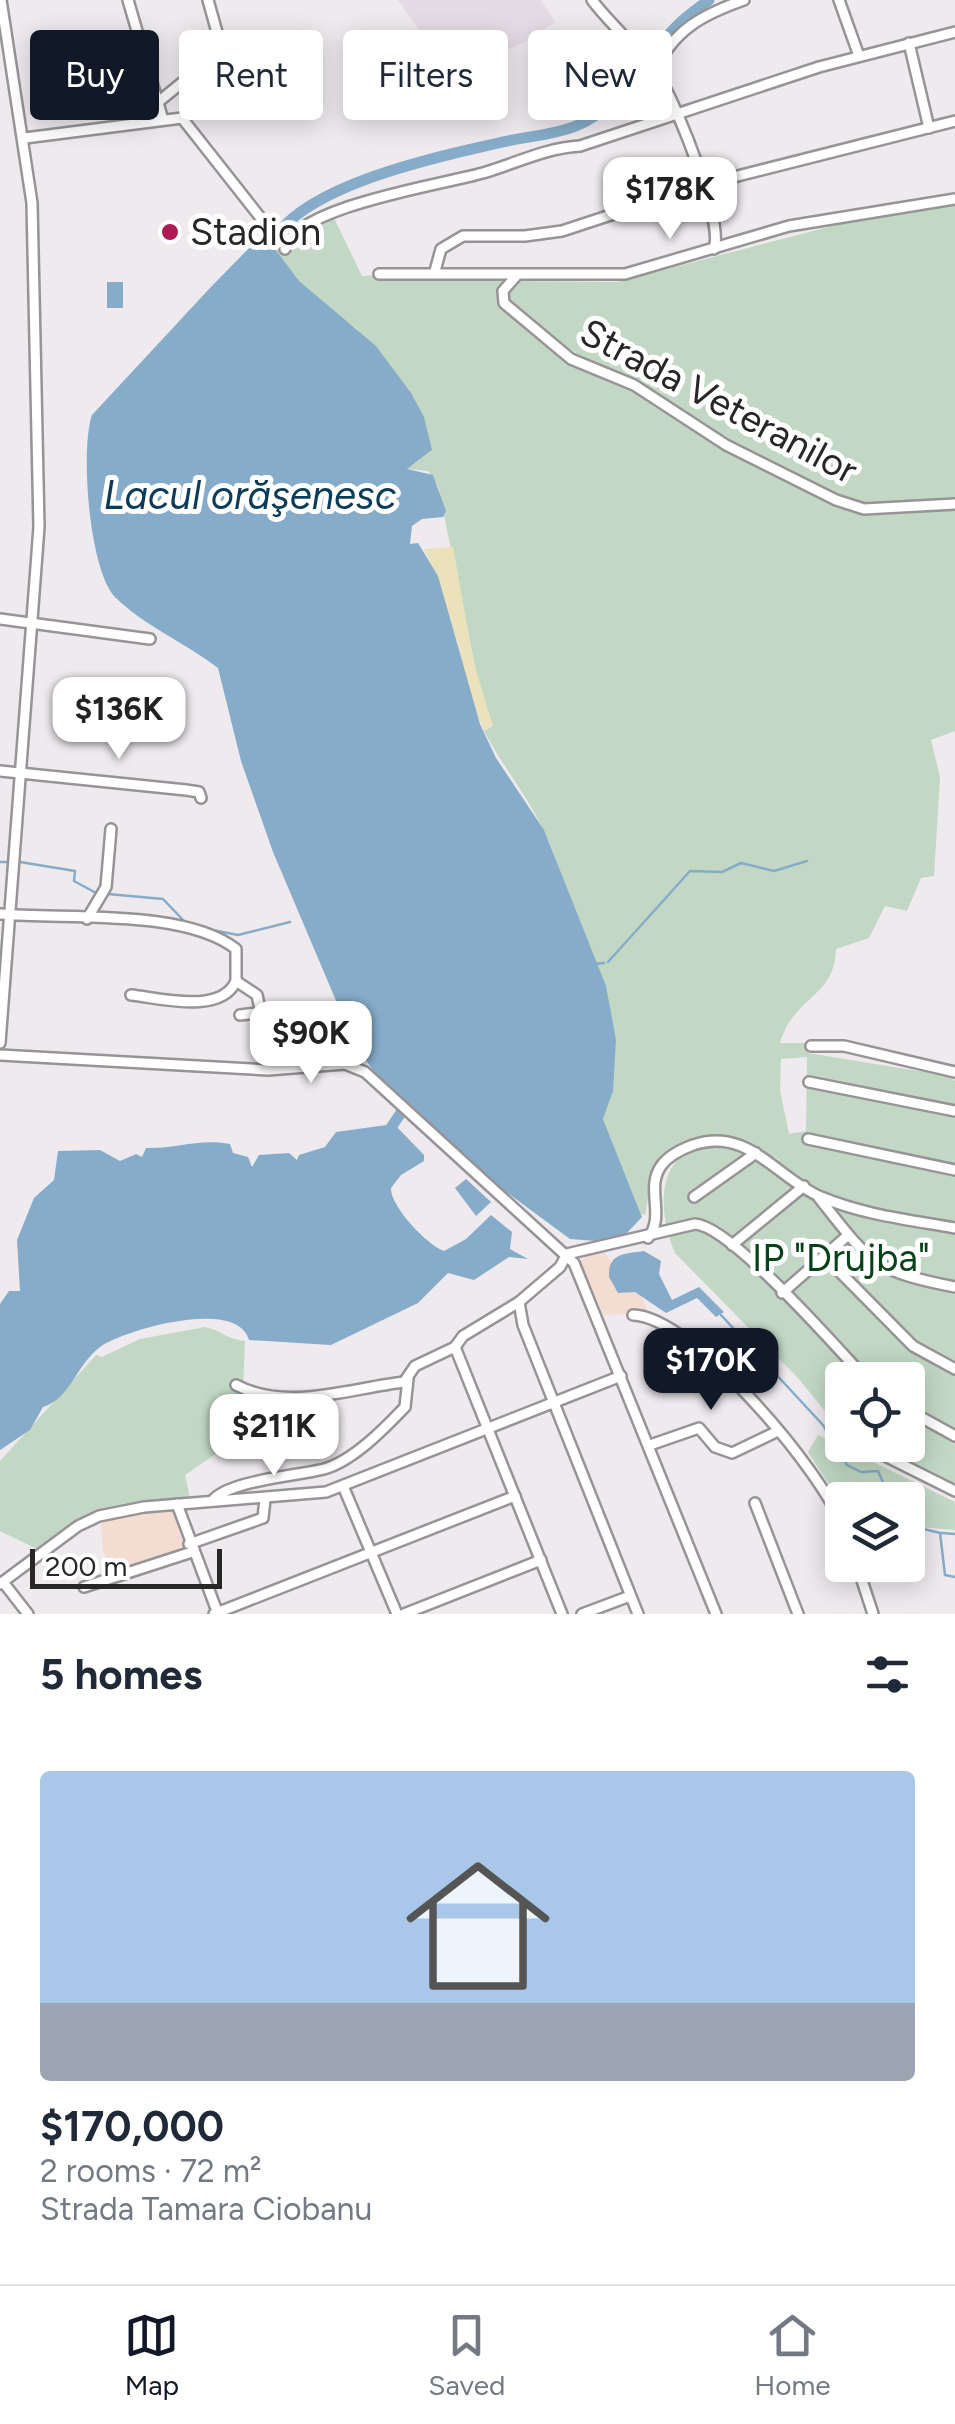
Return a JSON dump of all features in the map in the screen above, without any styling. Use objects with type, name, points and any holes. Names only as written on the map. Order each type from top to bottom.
[{"type":"street","points":[[0,1042],[5,914],[34,622],[38,527],[32,203],[26,138],[1,0]]},
{"type":"street","points":[[128,0],[137,30]]},
{"type":"street","points":[[159,102],[222,50],[208,0]]},
{"type":"street","points":[[592,0],[617,30]]},
{"type":"street","points":[[672,41],[690,24],[744,0]]},
{"type":"street","points":[[838,0],[859,56]]},
{"type":"street","points":[[26,138],[180,117],[282,245],[296,232],[368,200],[473,176],[564,146],[580,146],[859,56],[955,32]]},
{"type":"street","points":[[909,43],[929,128]]},
{"type":"street","points":[[672,105],[702,185],[716,237],[714,249]]},
{"type":"street","points":[[159,106],[163,120]]},
{"type":"street","points":[[435,272],[440,250],[463,236],[525,236],[562,231],[702,185],[955,121]]},
{"type":"street","points":[[378,274],[625,274],[789,226],[955,199]]},
{"type":"street","name":"Strada Veteranilor","points":[[517,276],[506,285],[502,298],[536,333],[571,359],[617,376],[657,398],[726,445],[858,508],[955,504]]},
{"type":"street","points":[[0,619],[150,639]]},
{"type":"street","points":[[0,771],[196,791],[202,798]]},
{"type":"street","points":[[86,919],[106,887],[111,828]]},
{"type":"street","points":[[5,914],[209,934],[236,949],[236,981],[220,998],[201,1001],[131,996]]},
{"type":"street","points":[[236,981],[257,995],[260,1010],[240,1015]]},
{"type":"street","points":[[811,1046],[844,1046],[955,1072]]},
{"type":"street","points":[[0,1055],[250,1069],[350,1065],[365,1072],[566,1254],[579,1272],[716,1614]]},
{"type":"street","points":[[808,1082],[955,1111]]},
{"type":"street","points":[[808,1139],[955,1170]]},
{"type":"street","points":[[648,1238],[658,1223],[656,1176],[671,1156],[716,1140],[756,1153],[818,1196],[863,1211],[955,1228]]},
{"type":"street","points":[[694,1197],[756,1153]]},
{"type":"street","points":[[732,1245],[804,1186]]},
{"type":"street","points":[[818,1196],[846,1237],[902,1277],[955,1287]]},
{"type":"street","points":[[566,1254],[703,1225],[732,1245],[850,1362]]},
{"type":"street","points":[[782,1293],[846,1237]]},
{"type":"street","points":[[212,1502],[219,1494],[262,1479],[324,1469],[340,1461],[405,1407],[408,1379],[420,1363],[455,1347],[463,1336],[519,1302],[560,1266],[566,1254]]},
{"type":"street","points":[[824,1256],[913,1346],[955,1369]]},
{"type":"street","points":[[519,1302],[553,1404],[638,1614]]},
{"type":"street","points":[[634,1315],[655,1318],[679,1333],[778,1431],[825,1486]]},
{"type":"street","points":[[455,1347],[562,1614]]},
{"type":"street","points":[[28,1614],[2,1583],[85,1522],[134,1508],[312,1495],[490,1430],[621,1376]]},
{"type":"street","points":[[236,1385],[261,1394],[332,1396],[408,1379]]},
{"type":"street","points":[[925,1419],[955,1436]]},
{"type":"street","points":[[650,1444],[698,1428],[716,1447],[732,1453],[778,1431]]},
{"type":"street","points":[[897,1462],[955,1491]]},
{"type":"street","points":[[343,1486],[401,1614],[541,1560]]},
{"type":"street","points":[[176,1504],[217,1614],[515,1496]]},
{"type":"street","points":[[84,1587],[259,1520],[266,1513],[265,1499]]},
{"type":"street","points":[[755,1504],[798,1614]]},
{"type":"street","points":[[863,1582],[873,1614]]},
{"type":"street","points":[[582,1614],[630,1596]]},
{"type":"shaded area","points":[[398,0],[541,0],[555,22],[543,30],[528,30],[528,40],[508,49],[508,30],[419,30]]},
{"type":"shaded area","points":[[63,705],[108,708],[105,737],[59,732]]},
{"type":"shaded area","points":[[605,1253],[614,1267],[636,1282],[648,1313],[604,1315],[580,1262],[588,1255]]},
{"type":"shaded area","points":[[173,1508],[185,1550],[116,1572],[103,1551],[101,1521]]},
{"type":"green space","name":"IP \"Drujba\"","points":[[955,201],[955,731],[931,740],[940,777],[934,876],[921,878],[907,911],[885,906],[869,938],[836,949],[829,978],[795,1015],[780,1043],[808,1043],[808,1053],[949,1076],[955,1081],[955,1493],[892,1462],[925,1462],[925,1362],[825,1362],[825,1411],[798,1378],[675,1253],[667,1229],[665,1186],[671,1168],[683,1155],[699,1147],[721,1146],[749,1153],[754,1149],[776,1163],[780,1160],[733,1137],[690,1142],[653,1172],[645,1215],[641,1214],[603,1119],[614,1062],[611,1014],[605,991],[548,839],[484,731],[493,726],[478,681],[438,486],[428,471],[407,469],[430,452],[420,417],[357,329],[296,286],[274,251],[332,214],[362,276],[435,271],[517,275],[506,286],[502,298],[535,332],[560,350],[602,370],[532,324],[508,298],[509,288],[516,281],[617,282],[882,213]],"holes":[[[807,1057],[806,1131],[789,1134],[780,1090],[781,1059]]]},
{"type":"green space","points":[[205,1327],[245,1341],[243,1389],[277,1395],[268,1414],[269,1445],[229,1445],[185,1475],[191,1503],[85,1522],[43,1552],[0,1531],[0,1461],[96,1355],[102,1357],[140,1339]]},
{"type":"green space","points":[[818,1435],[825,1438],[825,1462],[873,1462],[914,1482],[828,1482],[808,1452]]},
{"type":"green space","points":[[925,1487],[955,1502],[955,1530],[925,1527]]},
{"type":"sand","points":[[453,547],[474,664],[493,726],[484,731],[461,675],[458,642],[451,634],[443,593],[424,549]]},
{"type":"water","name":"Lacul orăşenesc","points":[[266,237],[299,281],[376,346],[424,417],[432,450],[407,469],[433,475],[446,511],[443,517],[422,519],[412,526],[410,544],[418,543],[438,576],[480,724],[496,758],[544,830],[606,986],[616,1040],[613,1091],[603,1119],[642,1217],[626,1234],[596,1241],[570,1239],[501,1188],[379,1079],[354,1043],[273,852],[241,761],[218,668],[139,617],[115,597],[106,583],[89,509],[87,454],[92,415],[209,289],[254,243]]},
{"type":"water","points":[[107,282],[123,282],[123,308],[107,308]]},
{"type":"water","points":[[394,1124],[424,1155],[424,1161],[401,1175],[391,1188],[396,1205],[419,1233],[444,1251],[466,1239],[491,1215],[512,1232],[510,1249],[528,1259],[509,1257],[474,1280],[448,1273],[418,1303],[331,1345],[249,1340],[240,1327],[203,1319],[132,1333],[92,1354],[60,1397],[43,1407],[30,1430],[0,1450],[0,1304],[9,1291],[20,1291],[17,1240],[34,1198],[54,1180],[58,1151],[100,1150],[120,1161],[136,1154],[142,1157],[146,1148],[219,1142],[230,1144],[233,1153],[248,1157],[252,1167],[259,1155],[289,1153],[297,1160],[299,1155],[325,1147],[336,1132]]},
{"type":"water","points":[[466,1179],[491,1202],[476,1216],[455,1188]]},
{"type":"water","points":[[644,1251],[661,1261],[659,1274],[672,1300],[699,1287],[724,1312],[716,1317],[697,1298],[666,1313],[635,1292],[618,1293],[609,1277],[611,1263],[619,1256]]},
{"type":"waterway","points":[[268,255],[279,232],[301,212],[331,194],[401,167],[566,129],[593,117],[620,94],[666,37],[709,0]]},
{"type":"waterway","points":[[608,962],[690,871],[722,872],[741,863],[774,871],[807,861]]},
{"type":"waterway","points":[[0,862],[8,862]]},
{"type":"waterway","points":[[20,862],[75,871],[74,881],[98,894]]},
{"type":"waterway","points":[[108,894],[163,899],[185,922]]},
{"type":"waterway","points":[[202,928],[238,935],[290,922]]},
{"type":"waterway","points":[[595,964],[604,963]]},
{"type":"waterway","points":[[386,1135],[409,1101]]},
{"type":"waterway","points":[[721,1315],[823,1425],[847,1465],[861,1472],[878,1471],[883,1482]]},
{"type":"waterway","points":[[925,1529],[940,1533],[945,1575],[955,1577]]},
{"type":"waterway","points":[[942,1533],[955,1534]]},
{"type":"place","name":"Stadion","points":[[170,232]]}]
